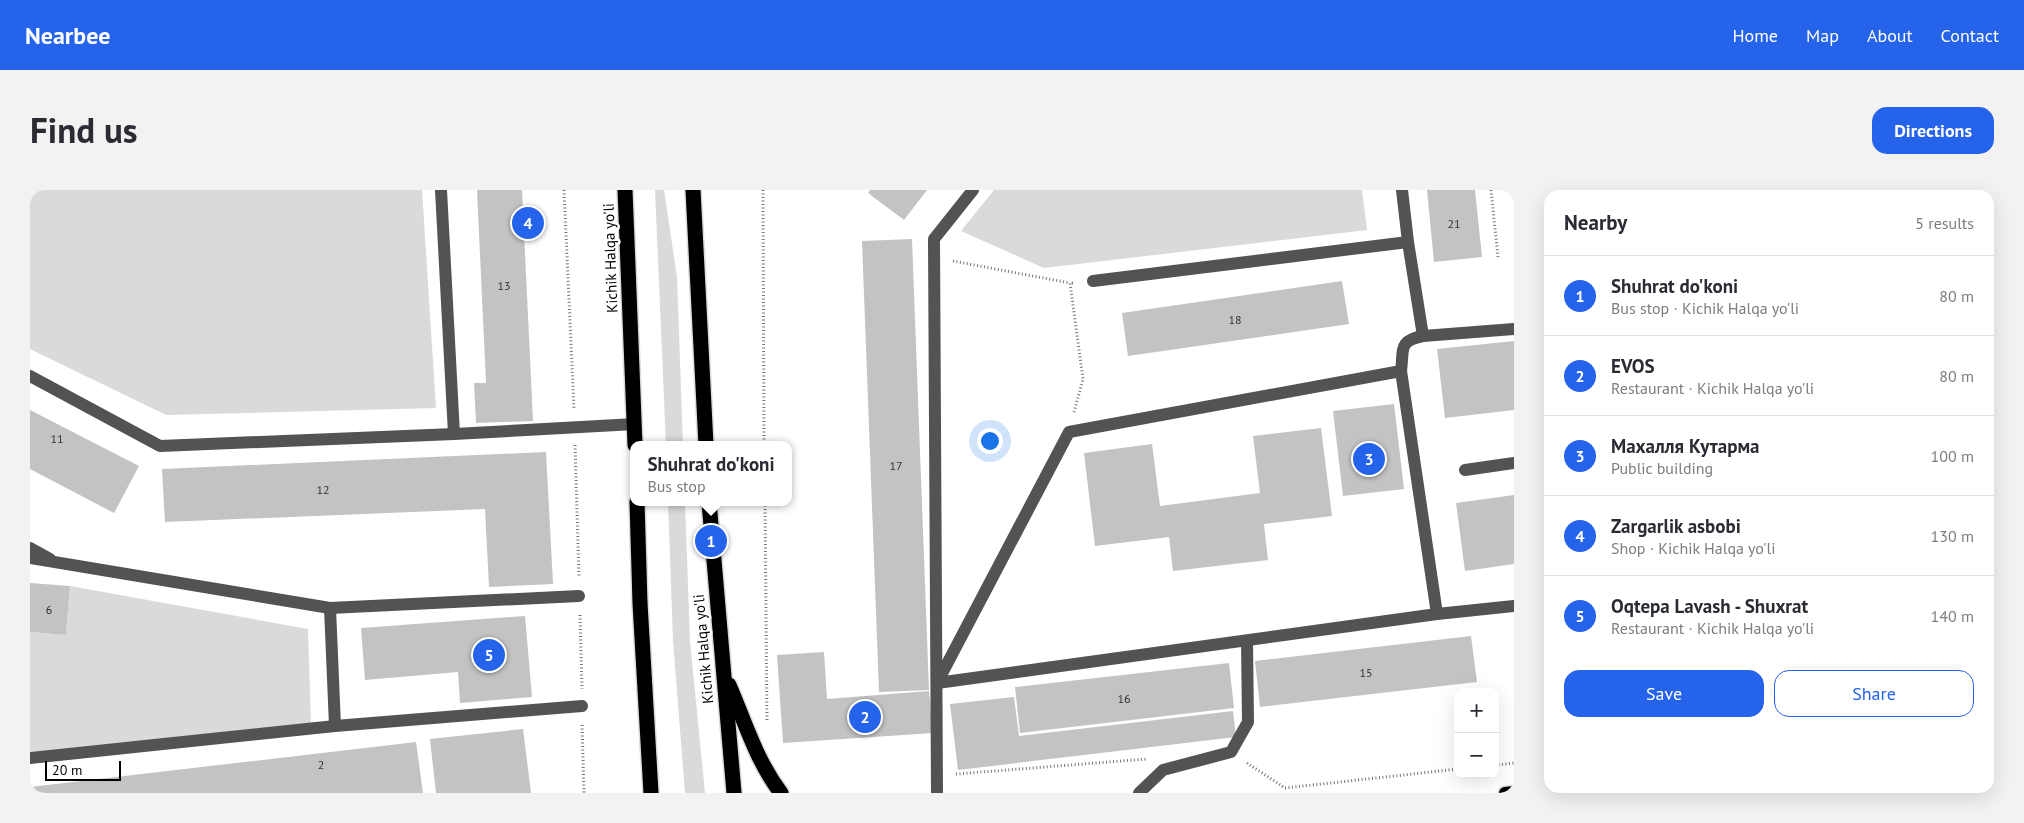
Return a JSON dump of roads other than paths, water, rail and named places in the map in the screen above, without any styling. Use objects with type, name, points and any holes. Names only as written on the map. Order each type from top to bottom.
[{"type":"highway","name":"Kichik Halqa yo'li","points":[[625,190],[635,441]]},
{"type":"highway","points":[[684,190],[697,269]]},
{"type":"highway","points":[[693,190],[706,441]]},
{"type":"highway","points":[[637,506],[640,603],[651,793]]},
{"type":"highway","name":"Kichik Halqa yo'li","points":[[709,506],[734,793]]},
{"type":"highway","points":[[723,672],[755,750],[768,776],[781,793]]},
{"type":"main road","points":[[1505,793],[1514,792]]},
{"type":"lane","points":[[440,190],[454,434]]},
{"type":"lane","points":[[938,793],[934,239],[973,190]]},
{"type":"lane","points":[[1402,190],[1423,336]]},
{"type":"lane","points":[[1093,281],[1408,242]]},
{"type":"lane","points":[[1437,614],[1402,371],[1405,344],[1409,339],[1423,336],[1514,329]]},
{"type":"lane","points":[[937,683],[1069,432],[1402,371]]},
{"type":"lane","points":[[30,376],[160,446],[454,434],[635,424]]},
{"type":"lane","points":[[1465,470],[1514,463]]},
{"type":"lane","points":[[30,548],[58,563]]},
{"type":"lane","points":[[30,558],[330,608],[579,596]]},
{"type":"lane","points":[[937,683],[1437,614],[1514,606]]},
{"type":"lane","points":[[330,608],[335,726]]},
{"type":"lane","points":[[1139,793],[1163,770],[1231,752],[1248,722],[1247,641]]},
{"type":"lane","points":[[30,758],[335,726],[582,706]]},
{"type":"place","name":"Zargarlik asbobi","points":[[528,223]]},
{"type":"place","name":"Махалля Кутарма","points":[[1369,459]]},
{"type":"place","name":"Shuhrat do'koni","points":[[711,541]]},
{"type":"place","name":"Oqtepa Lavash - Shuxrat","points":[[489,655]]},
{"type":"place","name":"EVOS","points":[[865,717]]}]
